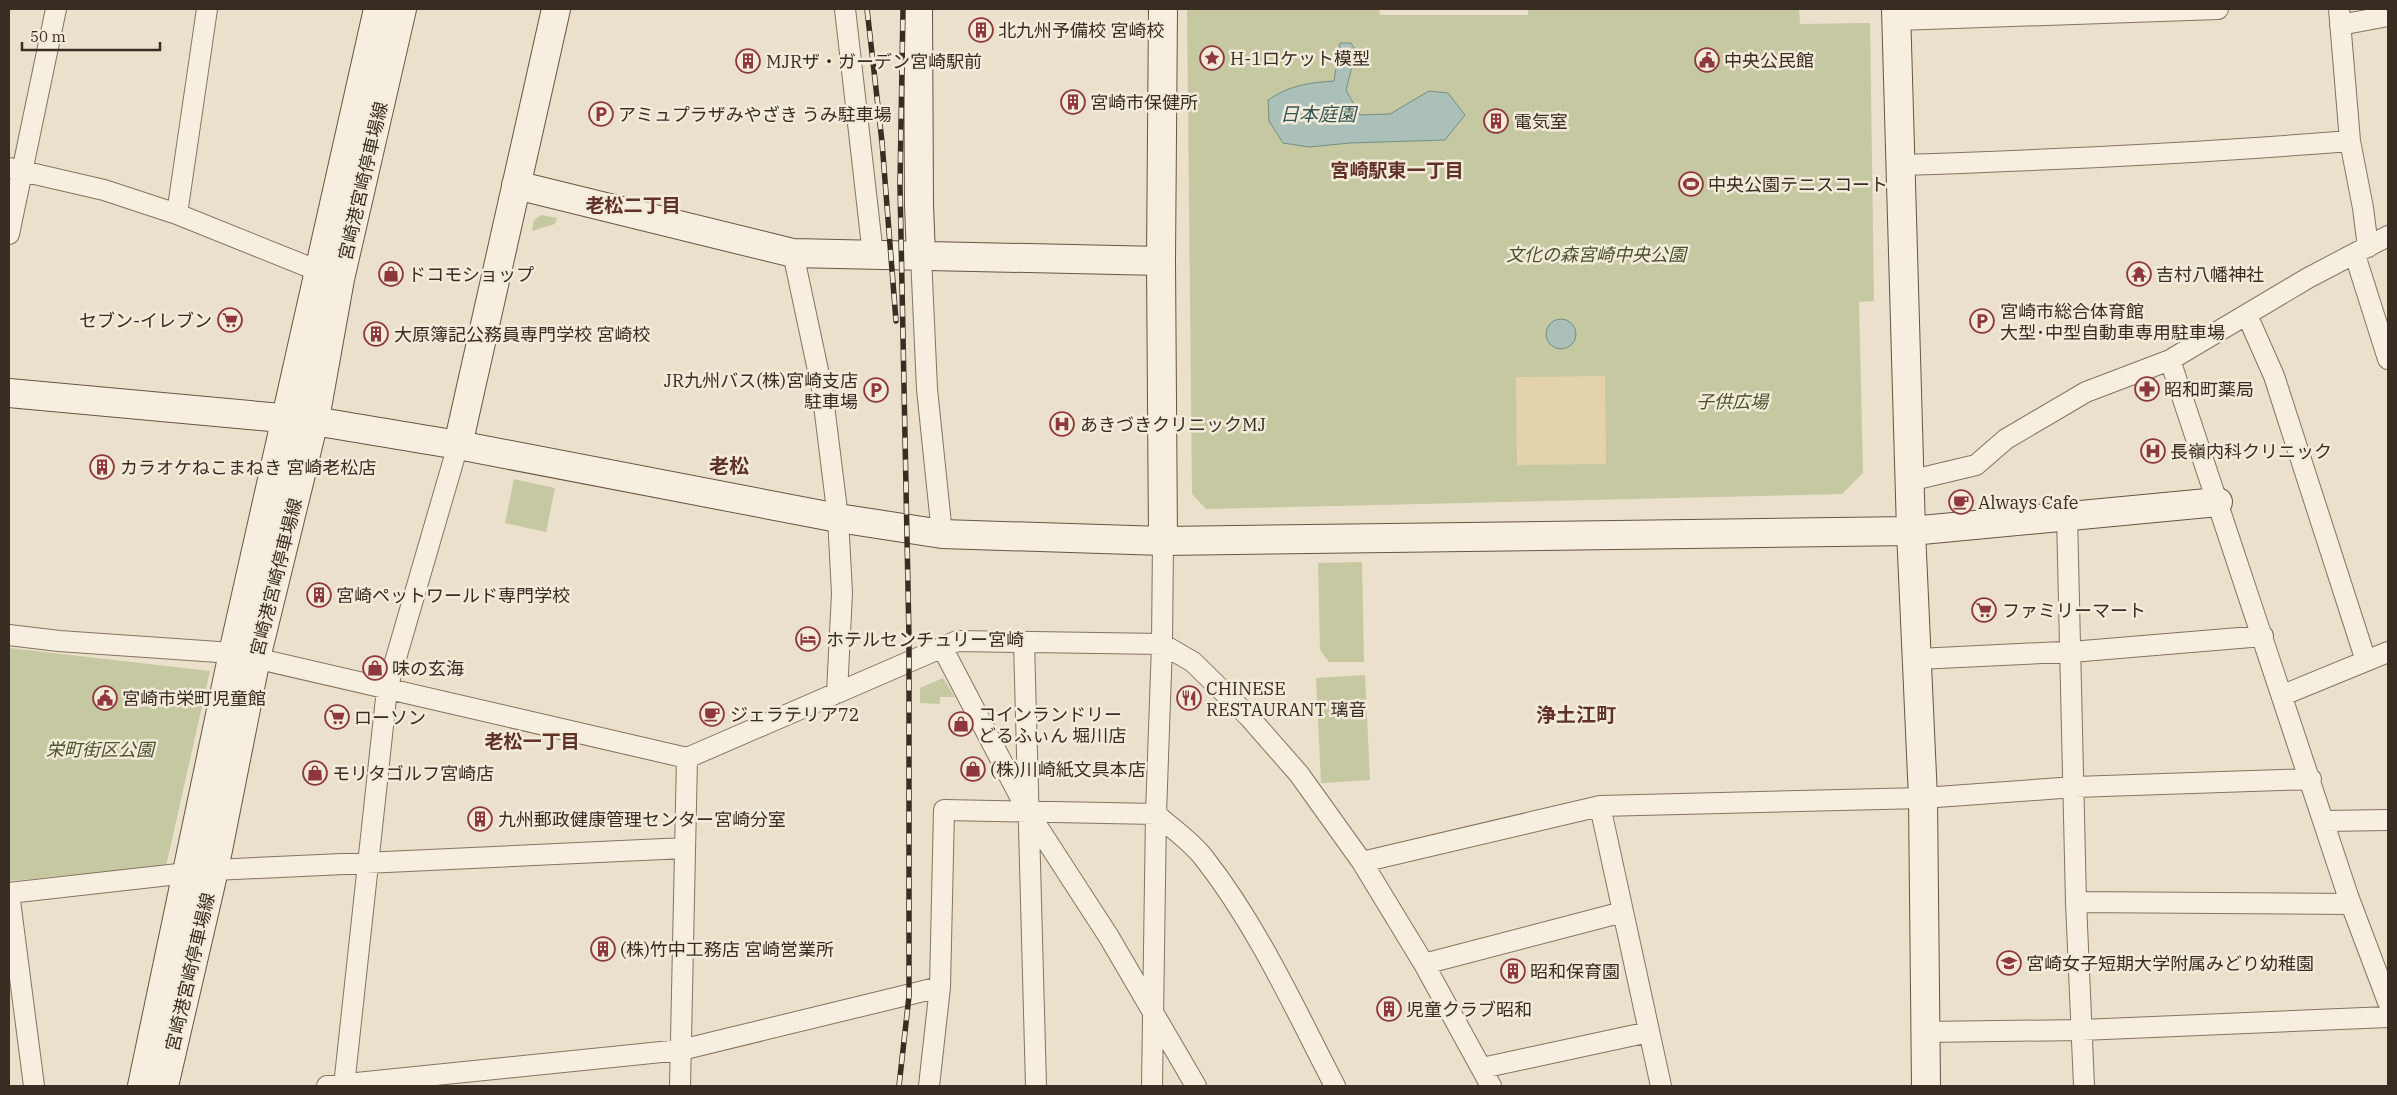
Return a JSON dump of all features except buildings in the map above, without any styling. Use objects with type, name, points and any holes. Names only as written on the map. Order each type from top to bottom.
[{"type":"street","points":[[9,234],[15,170],[56,9]]},
{"type":"street","points":[[176,214],[208,9]]},
{"type":"street","name":"宮崎港宮崎停車場線","points":[[245,656],[314,421],[331,276],[378,9]]},
{"type":"street","name":"宮崎港宮崎停車場線","points":[[164,1086],[201,871],[245,656],[287,418],[331,276],[402,9]]},
{"type":"street","points":[[556,9],[458,445],[387,689],[368,864],[338,1086],[681,1050],[940,987]]},
{"type":"street","points":[[845,9],[873,255]]},
{"type":"street","points":[[918,9],[919,205],[928,389],[942,534]]},
{"type":"street","points":[[1152,1086],[1156,814],[1162,644],[1161,261],[1163,9]]},
{"type":"street","points":[[1926,1086],[1923,798],[1909,481],[1896,14],[2218,9]]},
{"type":"street","points":[[2388,16],[2340,17],[2350,140],[2363,208],[2362,251],[2388,359]]},
{"type":"street","points":[[1900,165],[2224,150],[2350,140]]},
{"type":"street","points":[[15,170],[104,190],[176,214],[331,276]]},
{"type":"street","points":[[516,185],[792,253],[1161,261]]},
{"type":"street","points":[[1909,481],[1976,465],[2006,440],[2086,392],[2170,360],[2308,278],[2388,236]]},
{"type":"street","points":[[792,253],[822,389],[838,518],[842,593],[837,693]]},
{"type":"street","points":[[2247,315],[2274,376],[2366,661]]},
{"type":"street","points":[[2170,360],[2325,821],[2351,904],[2388,1002]]},
{"type":"street","points":[[9,393],[314,421],[458,445],[838,518],[942,534],[1163,541],[1911,531],[2218,502]]},
{"type":"street","points":[[2067,516],[2072,651],[2076,902],[2084,1086]]},
{"type":"street","points":[[9,635],[59,641],[245,656],[686,758],[957,642],[1162,644],[1193,662],[1249,717],[1299,774],[1362,862],[1424,964],[1491,1086]]},
{"type":"street","points":[[1918,659],[2072,651],[2262,636]]},
{"type":"street","points":[[1024,642],[1036,1086]]},
{"type":"street","points":[[942,647],[1028,812],[1109,937],[1153,1016],[1196,1086]]},
{"type":"street","points":[[2283,695],[2388,652]]},
{"type":"street","points":[[680,1086],[686,758]]},
{"type":"street","points":[[1362,862],[1600,806],[1923,798],[2075,787],[2310,779]]},
{"type":"street","points":[[1600,806],[1661,1086]]},
{"type":"street","points":[[929,1086],[940,987],[944,810],[1156,814],[1203,856],[1230,895],[1276,971],[1334,1086]]},
{"type":"street","points":[[2325,821],[2388,820]]},
{"type":"street","points":[[34,1086],[9,893],[201,871],[685,848]]},
{"type":"street","name":"宮崎港宮崎停車場線","points":[[142,1086],[201,871]]},
{"type":"street","points":[[2076,902],[2351,904]]},
{"type":"street","points":[[1424,964],[1623,912]]},
{"type":"street","points":[[1925,1032],[2082,1030],[2388,1016]]},
{"type":"street","points":[[1482,1068],[1649,1032]]},
{"type":"green space","name":"文化の森宮崎中央公園","points":[[1187,9],[1379,9],[1380,15],[1528,15],[1528,9],[1799,9],[1800,24],[1870,23],[1874,301],[1859,302],[1863,473],[1842,494],[1206,509],[1192,494]]},
{"type":"green space","points":[[541,215],[557,218],[555,224],[532,231],[534,220]]},
{"type":"green space","points":[[514,479],[555,488],[546,532],[505,523]]},
{"type":"green space","points":[[1362,562],[1364,662],[1329,662],[1320,650],[1318,563]]},
{"type":"green space","name":"栄町街区公園","points":[[9,648],[210,671],[166,866],[9,881]]},
{"type":"green space","points":[[1365,675],[1370,780],[1321,783],[1316,678]]},
{"type":"green space","points":[[943,678],[955,697],[940,697],[940,704],[920,703],[920,688]]},
{"type":"sand","points":[[1605,376],[1606,464],[1517,465],[1516,377]]},
{"type":"water","name":"日本庭園","points":[[1340,43],[1351,43],[1356,51],[1346,90],[1360,115],[1390,114],[1429,91],[1448,93],[1465,115],[1445,140],[1350,143],[1309,147],[1283,143],[1269,121],[1268,100],[1284,91],[1300,86],[1334,81]]},
{"type":"water","points":[[1561,319],[1572,323],[1576,334],[1572,345],[1561,349],[1550,345],[1546,334],[1550,323]]},
{"type":"railway","points":[[867,9],[882,142],[896,321]]},
{"type":"railway","points":[[899,1086],[909,996],[909,638],[900,185],[903,9]]},
{"type":"place","name":"北九州予備校 宮崎校","points":[[981,30]]},
{"type":"place","name":"H-1ロケット模型","points":[[1212,58]]},
{"type":"place","name":"中央公民館","points":[[1707,60]]},
{"type":"place","name":"MJRザ・ガーデン宮崎駅前","points":[[748,61]]},
{"type":"place","name":"宮崎市保健所","points":[[1073,102]]},
{"type":"place","name":"アミュプラザみやざき うみ駐車場","points":[[601,114]]},
{"type":"place","name":"電気室","points":[[1496,121]]},
{"type":"place","name":"中央公園テニスコート","points":[[1691,184]]},
{"type":"place","name":"ドコモショップ","points":[[391,274]]},
{"type":"place","name":"吉村八幡神社","points":[[2139,274]]},
{"type":"place","name":"セブン-イレブン","points":[[230,320]]},
{"type":"place","name":"宮崎市総合体育館 大型･中型自動車専用駐車場","points":[[1982,321]]},
{"type":"place","name":"大原簿記公務員専門学校 宮崎校","points":[[376,334]]},
{"type":"place","name":"昭和町薬局","points":[[2147,389]]},
{"type":"place","name":"JR九州バス(株)宮崎支店 駐車場","points":[[876,390]]},
{"type":"place","name":"あきづきクリニックMJ","points":[[1062,424]]},
{"type":"place","name":"長嶺内科クリニック","points":[[2153,451]]},
{"type":"place","name":"カラオケねこまねき 宮崎老松店","points":[[102,467]]},
{"type":"place","name":"Always Cafe","points":[[1961,502]]},
{"type":"place","name":"宮崎ペットワールド専門学校","points":[[319,595]]},
{"type":"place","name":"ファミリーマート","points":[[1984,610]]},
{"type":"place","name":"ホテルセンチュリー宮崎","points":[[808,639]]},
{"type":"place","name":"味の玄海","points":[[375,668]]},
{"type":"place","name":"宮崎市栄町児童館","points":[[105,698]]},
{"type":"place","name":"CHINESE RESTAURANT 璃音","points":[[1189,698]]},
{"type":"place","name":"ジェラテリア72","points":[[712,714]]},
{"type":"place","name":"ローソン","points":[[337,717]]},
{"type":"place","name":"コインランドリー どるふぃん 堀川店","points":[[961,724]]},
{"type":"place","name":"(株)川崎紙文具本店","points":[[973,769]]},
{"type":"place","name":"モリタゴルフ宮崎店","points":[[315,773]]},
{"type":"place","name":"九州郵政健康管理センター宮崎分室","points":[[480,819]]},
{"type":"place","name":"(株)竹中工務店 宮崎営業所","points":[[603,949]]},
{"type":"place","name":"宮崎女子短期大学附属みどり幼稚園","points":[[2009,963]]},
{"type":"place","name":"昭和保育園","points":[[1513,971]]},
{"type":"place","name":"児童クラブ昭和","points":[[1389,1009]]},
{"type":"district","name":"宮崎駅東一丁目","points":[[1397,170]]},
{"type":"district","name":"老松二丁目","points":[[633,205]]},
{"type":"district","name":"老松","points":[[729,465]]},
{"type":"district","name":"浄土江町","points":[[1576,714]]},
{"type":"district","name":"老松一丁目","points":[[532,741]]},
{"type":"park label","name":"子供広場","points":[[1732,401]]}]
